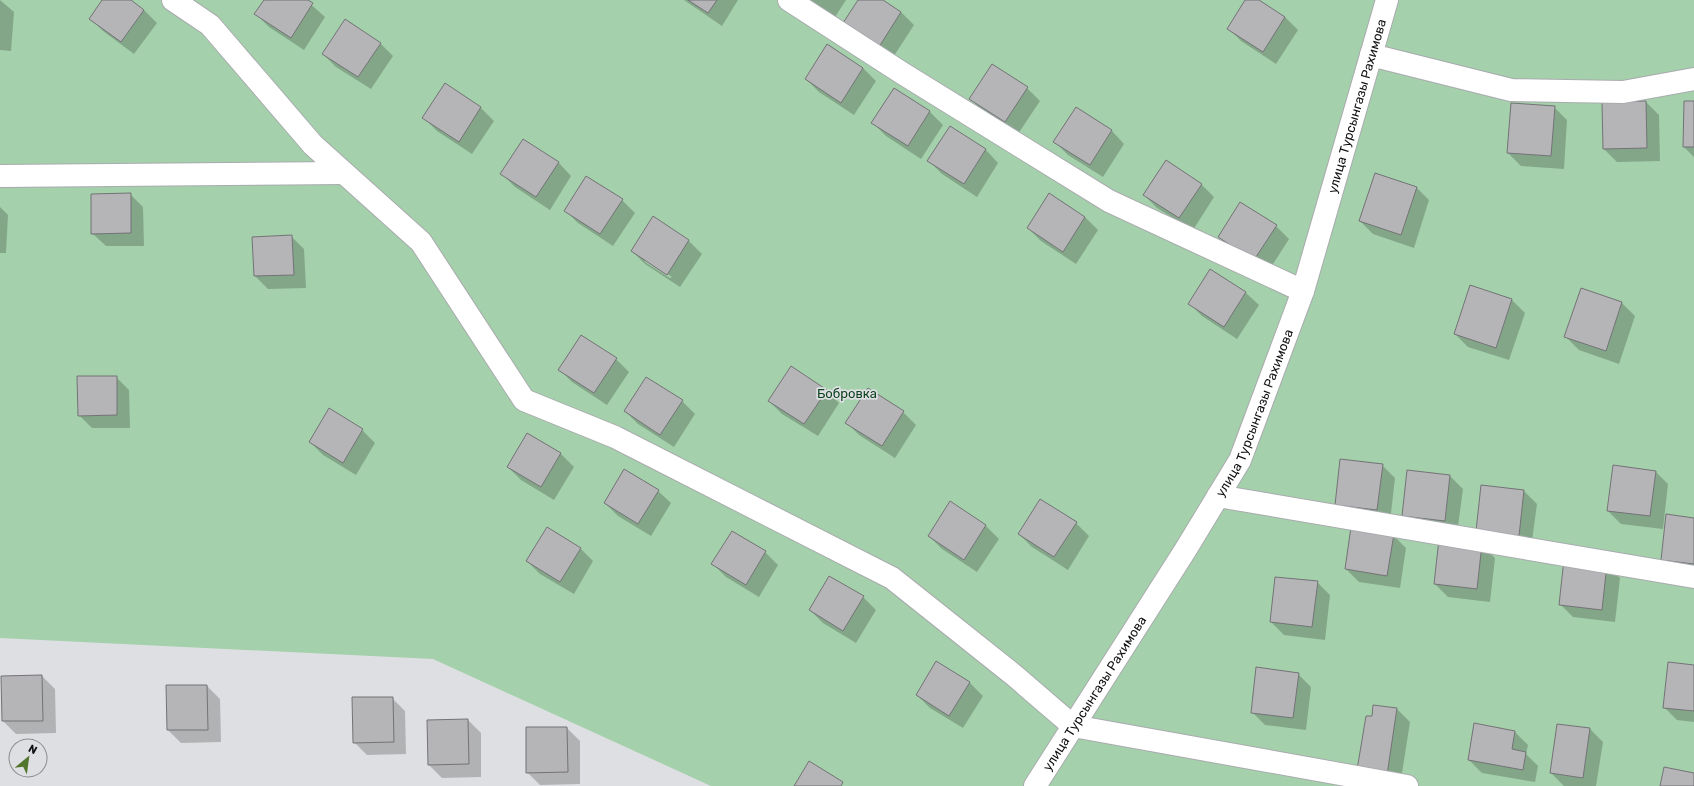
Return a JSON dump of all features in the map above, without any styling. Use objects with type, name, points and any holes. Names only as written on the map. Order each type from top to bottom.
[{"type":"street","points":[[173,0],[210,25],[313,145],[421,242],[524,400],[615,437],[892,578],[1015,676],[1073,726],[1407,786]]},
{"type":"street","points":[[789,0],[902,73],[1109,201],[1303,291]]},
{"type":"street","name":"улица Турсынгазы Рахимова","points":[[1035,786],[1186,549],[1240,460],[1303,291],[1387,0]]},
{"type":"street","points":[[1371,55],[1511,90],[1623,92],[1694,79]]},
{"type":"street","points":[[0,176],[343,173]]},
{"type":"street","points":[[1218,496],[1694,577]]},
{"type":"green space","name":"Бобровка","points":[[0,0],[1694,0],[1694,786],[711,786],[433,659],[0,638]]},
{"type":"building","points":[[102,0],[131,0],[144,10],[121,42],[89,19]]},
{"type":"building","points":[[264,0],[308,0],[313,3],[291,38],[254,14]]},
{"type":"building","points":[[688,0],[717,0],[708,13]]},
{"type":"building","points":[[858,0],[883,0],[901,12],[879,47],[843,23]]},
{"type":"building","points":[[1245,0],[1259,0],[1285,17],[1263,52],[1227,29]]},
{"type":"building","points":[[345,19],[381,43],[358,77],[322,54]]},
{"type":"building","points":[[827,44],[863,68],[841,103],[805,79]]},
{"type":"building","points":[[992,64],[1028,87],[1005,122],[969,99]]},
{"type":"building","points":[[445,83],[481,107],[459,142],[422,118]]},
{"type":"building","points":[[894,88],[930,111],[908,146],[871,123]]},
{"type":"building","points":[[1646,101],[1647,148],[1603,149],[1602,102]]},
{"type":"building","points":[[1684,101],[1694,101],[1694,147],[1683,147]]},
{"type":"building","points":[[1511,103],[1555,106],[1551,156],[1507,153]]},
{"type":"building","points":[[1076,107],[1112,130],[1090,165],[1053,142]]},
{"type":"building","points":[[950,126],[986,149],[964,184],[927,161]]},
{"type":"building","points":[[523,139],[559,162],[536,197],[500,174]]},
{"type":"building","points":[[1166,160],[1202,184],[1179,218],[1143,195]]},
{"type":"building","points":[[1375,173],[1417,187],[1401,235],[1359,221]]},
{"type":"building","points":[[586,176],[623,199],[600,234],[564,211]]},
{"type":"building","points":[[131,193],[131,233],[91,234],[91,194]]},
{"type":"building","points":[[1049,193],[1085,217],[1063,252],[1027,228]]},
{"type":"building","points":[[1240,202],[1277,225],[1254,260],[1218,237]]},
{"type":"building","points":[[653,216],[689,240],[667,275],[631,251]]},
{"type":"building","points":[[292,235],[294,275],[254,276],[252,237]]},
{"type":"building","points":[[1210,269],[1246,292],[1224,327],[1188,304]]},
{"type":"building","points":[[1470,285],[1512,299],[1496,348],[1454,334]]},
{"type":"building","points":[[1581,288],[1622,302],[1606,351],[1564,337]]},
{"type":"building","points":[[581,335],[617,358],[594,393],[558,370]]},
{"type":"building","points":[[791,366],[827,390],[804,424],[768,401]]},
{"type":"building","points":[[77,376],[117,376],[117,415],[78,416]]},
{"type":"building","points":[[646,377],[683,400],[660,435],[624,411]]},
{"type":"building","points":[[868,388],[904,411],[882,446],[845,423]]},
{"type":"building","points":[[329,408],[363,429],[343,463],[309,442]]},
{"type":"building","points":[[527,433],[561,453],[541,487],[507,467]]},
{"type":"building","points":[[1340,459],[1383,464],[1377,510],[1335,505]]},
{"type":"building","points":[[1613,465],[1656,471],[1650,516],[1607,511]]},
{"type":"building","points":[[624,469],[659,490],[638,524],[604,503]]},
{"type":"building","points":[[1407,470],[1450,475],[1445,521],[1402,516]]},
{"type":"building","points":[[1481,485],[1524,490],[1519,536],[1476,531]]},
{"type":"building","points":[[1040,499],[1077,522],[1054,557],[1018,534]]},
{"type":"building","points":[[950,501],[986,525],[964,560],[928,536]]},
{"type":"building","points":[[1666,514],[1694,518],[1694,564],[1661,560]]},
{"type":"building","points":[[547,527],[581,548],[560,582],[526,561]]},
{"type":"building","points":[[1351,527],[1394,534],[1387,576],[1345,569]]},
{"type":"building","points":[[732,531],[766,551],[746,585],[711,564]]},
{"type":"building","points":[[1439,539],[1482,544],[1477,589],[1434,584]]},
{"type":"building","points":[[1564,559],[1607,564],[1602,610],[1559,605]]},
{"type":"building","points":[[829,576],[864,596],[843,631],[809,610]]},
{"type":"building","points":[[1275,577],[1318,581],[1312,627],[1270,622]]},
{"type":"building","points":[[936,661],[970,682],[949,716],[916,695]]},
{"type":"building","points":[[1668,662],[1694,665],[1694,711],[1663,708]]},
{"type":"building","points":[[1256,667],[1299,673],[1293,718],[1251,713]]},
{"type":"building","points":[[42,675],[43,721],[2,721],[1,676]]},
{"type":"building","points":[[166,685],[207,685],[208,730],[167,730]]},
{"type":"building","points":[[352,697],[393,697],[394,742],[353,743]]},
{"type":"building","points":[[1373,705],[1397,708],[1387,775],[1357,770],[1366,716],[1372,716]]},
{"type":"building","points":[[468,719],[469,764],[428,765],[427,720]]},
{"type":"building","points":[[1474,723],[1515,731],[1512,749],[1526,752],[1523,770],[1468,760]]},
{"type":"building","points":[[1557,724],[1590,728],[1583,778],[1550,773]]},
{"type":"building","points":[[526,727],[567,727],[568,772],[526,773]]},
{"type":"building","points":[[809,761],[843,782],[841,786],[794,786]]},
{"type":"building","points":[[1664,767],[1694,773],[1694,786],[1660,786]]}]
